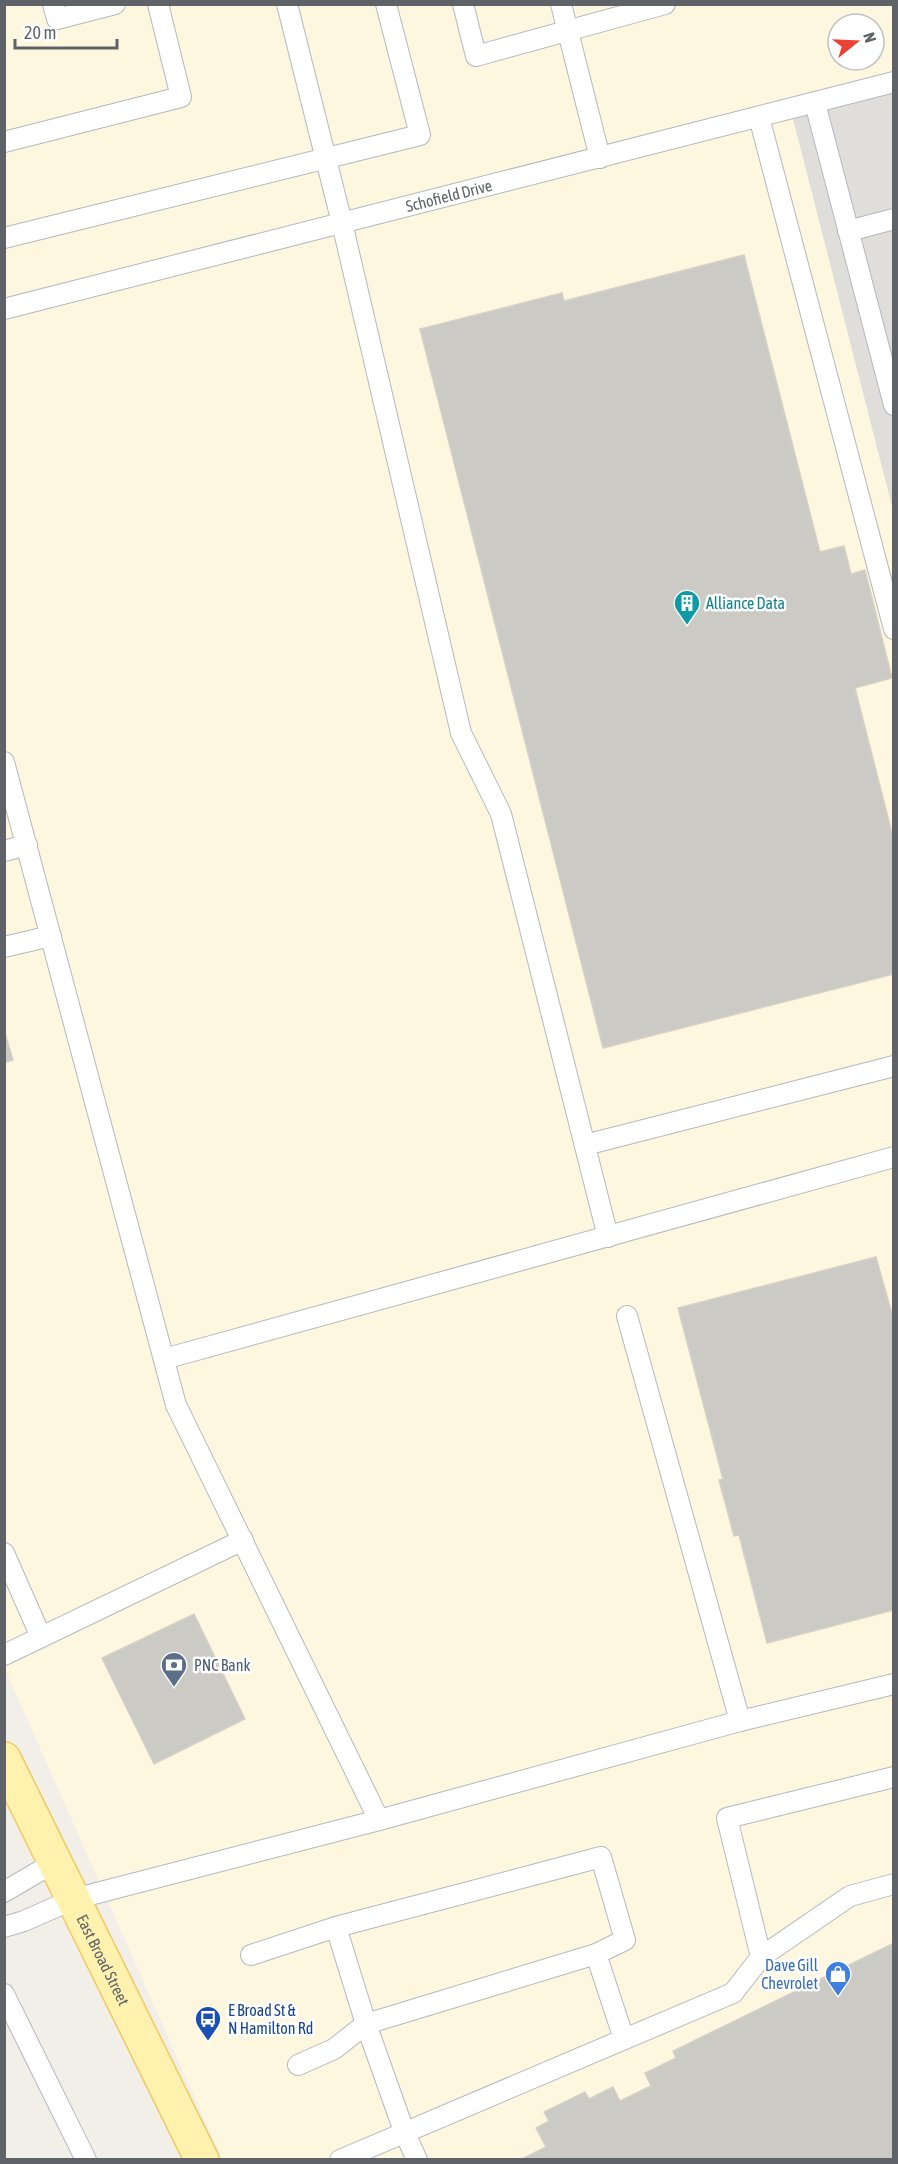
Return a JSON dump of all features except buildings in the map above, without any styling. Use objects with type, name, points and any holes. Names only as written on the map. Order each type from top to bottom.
[{"type":"main road","name":"East Broad Street","points":[[4,1759],[202,2160]]},
{"type":"lane","points":[[53,4],[57,19],[115,4]]},
{"type":"lane","points":[[4,142],[181,97],[158,4]]},
{"type":"lane","points":[[287,4],[342,223],[461,733],[501,814],[608,1237]]},
{"type":"lane","points":[[4,238],[420,135],[386,4]]},
{"type":"lane","points":[[463,4],[476,57],[658,6]]},
{"type":"lane","points":[[561,4],[600,158]]},
{"type":"lane","name":"Schofield Drive","points":[[4,309],[894,82]]},
{"type":"lane","points":[[815,103],[894,405]]},
{"type":"lane","points":[[759,117],[894,629]]},
{"type":"lane","points":[[848,231],[894,219]]},
{"type":"lane","points":[[4,762],[176,1405],[379,1820]]},
{"type":"lane","points":[[4,851],[27,845]]},
{"type":"lane","points":[[4,947],[51,936]]},
{"type":"lane","points":[[585,1145],[894,1066]]},
{"type":"lane","points":[[164,1359],[894,1157]]},
{"type":"lane","points":[[627,1316],[740,1722]]},
{"type":"lane","points":[[4,1655],[243,1540]]},
{"type":"lane","points":[[4,1553],[41,1637]]},
{"type":"lane","points":[[4,1927],[24,1921],[74,1899],[379,1820],[740,1722],[894,1684]]},
{"type":"lane","points":[[761,1957],[727,1818],[894,1777]]},
{"type":"lane","points":[[250,1955],[336,1927],[601,1857],[625,1940],[596,1954],[366,2024],[334,2049],[298,2065]]},
{"type":"lane","points":[[4,1892],[55,1862]]},
{"type":"lane","points":[[340,2160],[733,1993],[761,1957],[850,1896],[894,1884]]},
{"type":"lane","points":[[336,1927],[366,2024],[404,2131],[417,2160]]},
{"type":"lane","points":[[596,1954],[624,2039]]},
{"type":"lane","points":[[4,1994],[86,2160]]},
{"type":"shaded area","points":[[4,5],[893,5],[893,81],[790,107],[893,510],[893,2159],[222,2159],[5,1669]]},
{"type":"shaded area","points":[[893,81],[893,510],[790,107]]},
{"type":"place","name":"Alliance Data","points":[[687,626]]},
{"type":"place","name":"PNC Bank","points":[[174,1688]]},
{"type":"place","name":"Dave Gill Chevrolet","points":[[838,1997]]},
{"type":"place","name":"E Broad St & N Hamilton Rd","points":[[208,2042]]}]
